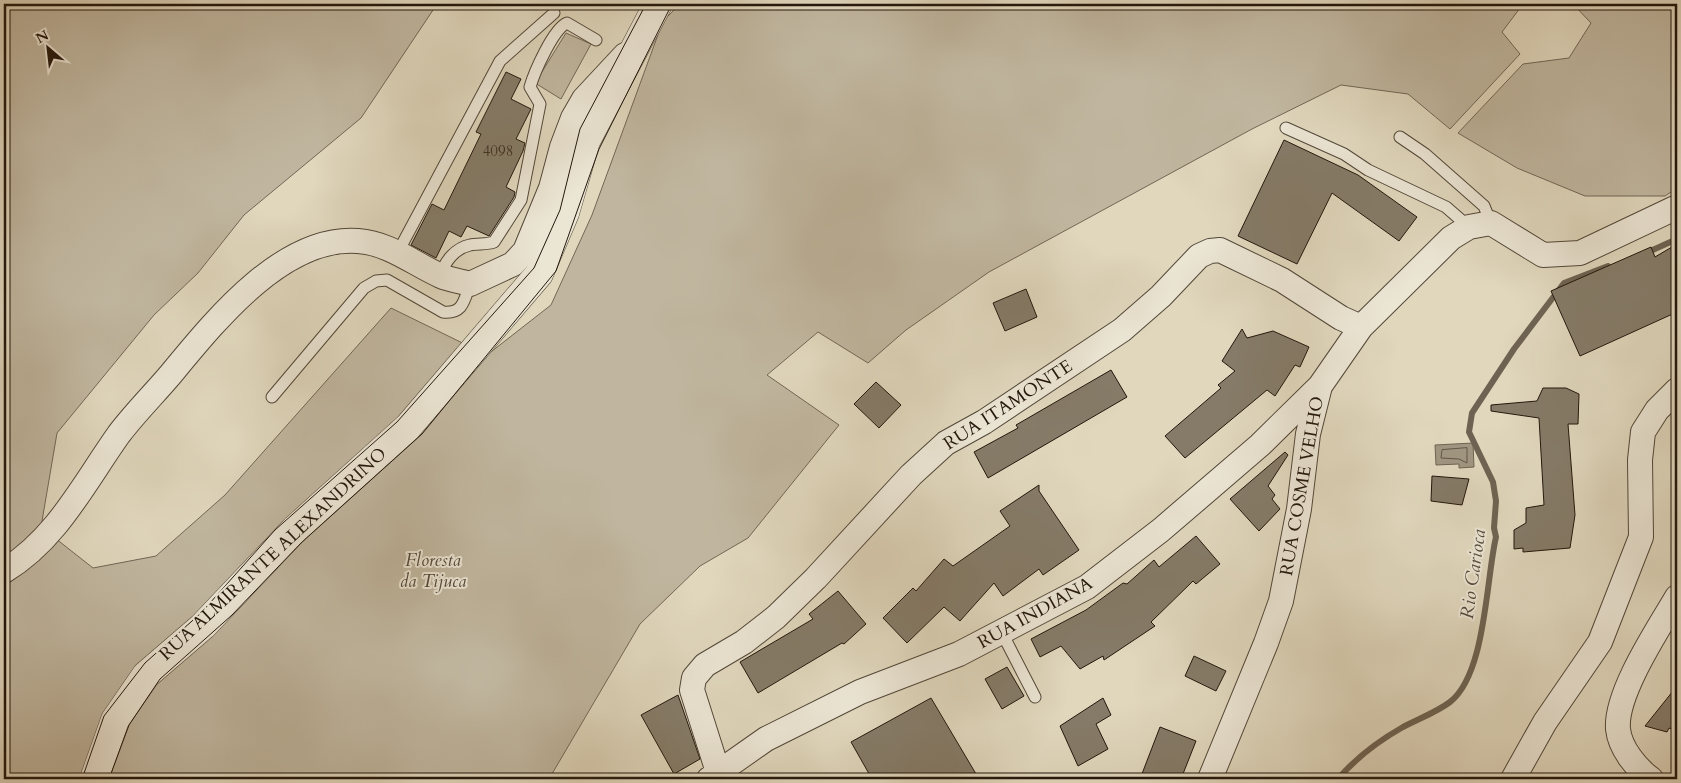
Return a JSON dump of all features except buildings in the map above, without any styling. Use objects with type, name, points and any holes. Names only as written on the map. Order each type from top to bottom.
[{"type":"street","name":"RUA ALMIRANTE ALEXANDRINO","points":[[94,779],[115,720],[146,675],[203,626],[295,529],[408,427],[528,288],[542,269],[565,213],[586,142],[658,4]]},
{"type":"street","points":[[4,571],[23,559],[48,536],[120,433],[200,339],[251,286],[297,255],[325,244],[358,241],[398,252],[441,276],[470,284],[513,264],[525,251],[550,188],[573,118],[584,99],[640,38]]},
{"type":"street","points":[[1480,225],[1543,255],[1580,253],[1677,207]]},
{"type":"street","name":"RUA COSME VELHO","points":[[1210,779],[1266,643],[1280,601],[1299,509],[1308,434],[1320,386],[1361,327],[1450,238],[1480,225]]},
{"type":"street","name":"RUA ITAMONTE","points":[[714,775],[692,690],[694,678],[705,665],[744,642],[776,617],[816,578],[912,475],[946,443],[984,422],[1122,330],[1161,296],[1200,256],[1210,251],[1220,250],[1282,280],[1341,318],[1361,327]]},
{"type":"street","name":"RUA INDIANA","points":[[714,775],[766,739],[860,692],[959,654],[1087,588],[1162,530],[1260,445],[1320,386]]},
{"type":"street","points":[[1513,779],[1545,722],[1600,642],[1641,537],[1640,460],[1643,432],[1657,410],[1677,390]]},
{"type":"street","points":[[1651,779],[1624,748],[1618,729],[1620,705],[1648,646],[1677,596]]},
{"type":"lane","points":[[398,252],[500,61],[554,13]]},
{"type":"lane","points":[[441,276],[446,263],[455,252],[470,245],[494,242],[521,200],[540,104],[530,87],[534,74],[559,28],[567,23],[596,40]]},
{"type":"lane","points":[[1286,128],[1344,154],[1368,170],[1480,225],[1484,206],[1425,154],[1400,137]]},
{"type":"lane","points":[[272,397],[364,288],[372,283],[387,280],[443,312],[451,313],[460,308],[470,284]]},
{"type":"lane","points":[[1002,633],[1035,697]]},
{"type":"green space","name":"Floresta da Tijuca","points":[[4,4],[437,4],[361,118],[244,215],[198,273],[154,315],[57,433],[41,527],[93,568],[156,556],[225,495],[391,308],[487,355],[551,305],[592,215],[663,21],[680,4],[1523,4],[1502,32],[1520,54],[1450,129],[1408,94],[1341,85],[1252,129],[989,272],[906,330],[868,363],[818,332],[767,375],[839,425],[748,538],[700,566],[640,624],[549,779],[4,779]]},
{"type":"green space","points":[[1573,4],[1677,4],[1677,188],[1665,196],[1585,196],[1517,168],[1458,133],[1523,64],[1569,58],[1591,23]]},
{"type":"green space","points":[[566,33],[591,44],[561,99],[535,83]]},
{"type":"water","points":[[1473,443],[1474,467],[1459,468],[1459,464],[1436,465],[1435,445]]},
{"type":"waterway","name":"Rio Carioca","points":[[1646,253],[1677,239]]},
{"type":"waterway","name":"Rio Carioca","points":[[1338,779],[1352,764],[1377,744],[1403,727],[1445,706],[1462,689],[1478,649],[1496,537],[1494,528],[1496,501],[1493,482],[1469,432],[1472,413],[1514,349],[1564,283],[1608,266]]},
{"type":"tram line","points":[[82,779],[104,716],[145,663],[201,613],[275,530],[397,422],[534,268],[560,210],[580,129],[646,4]]},
{"type":"tram line","points":[[109,779],[129,725],[160,679],[232,615],[301,543],[422,434],[556,271],[599,149],[672,4]]}]
